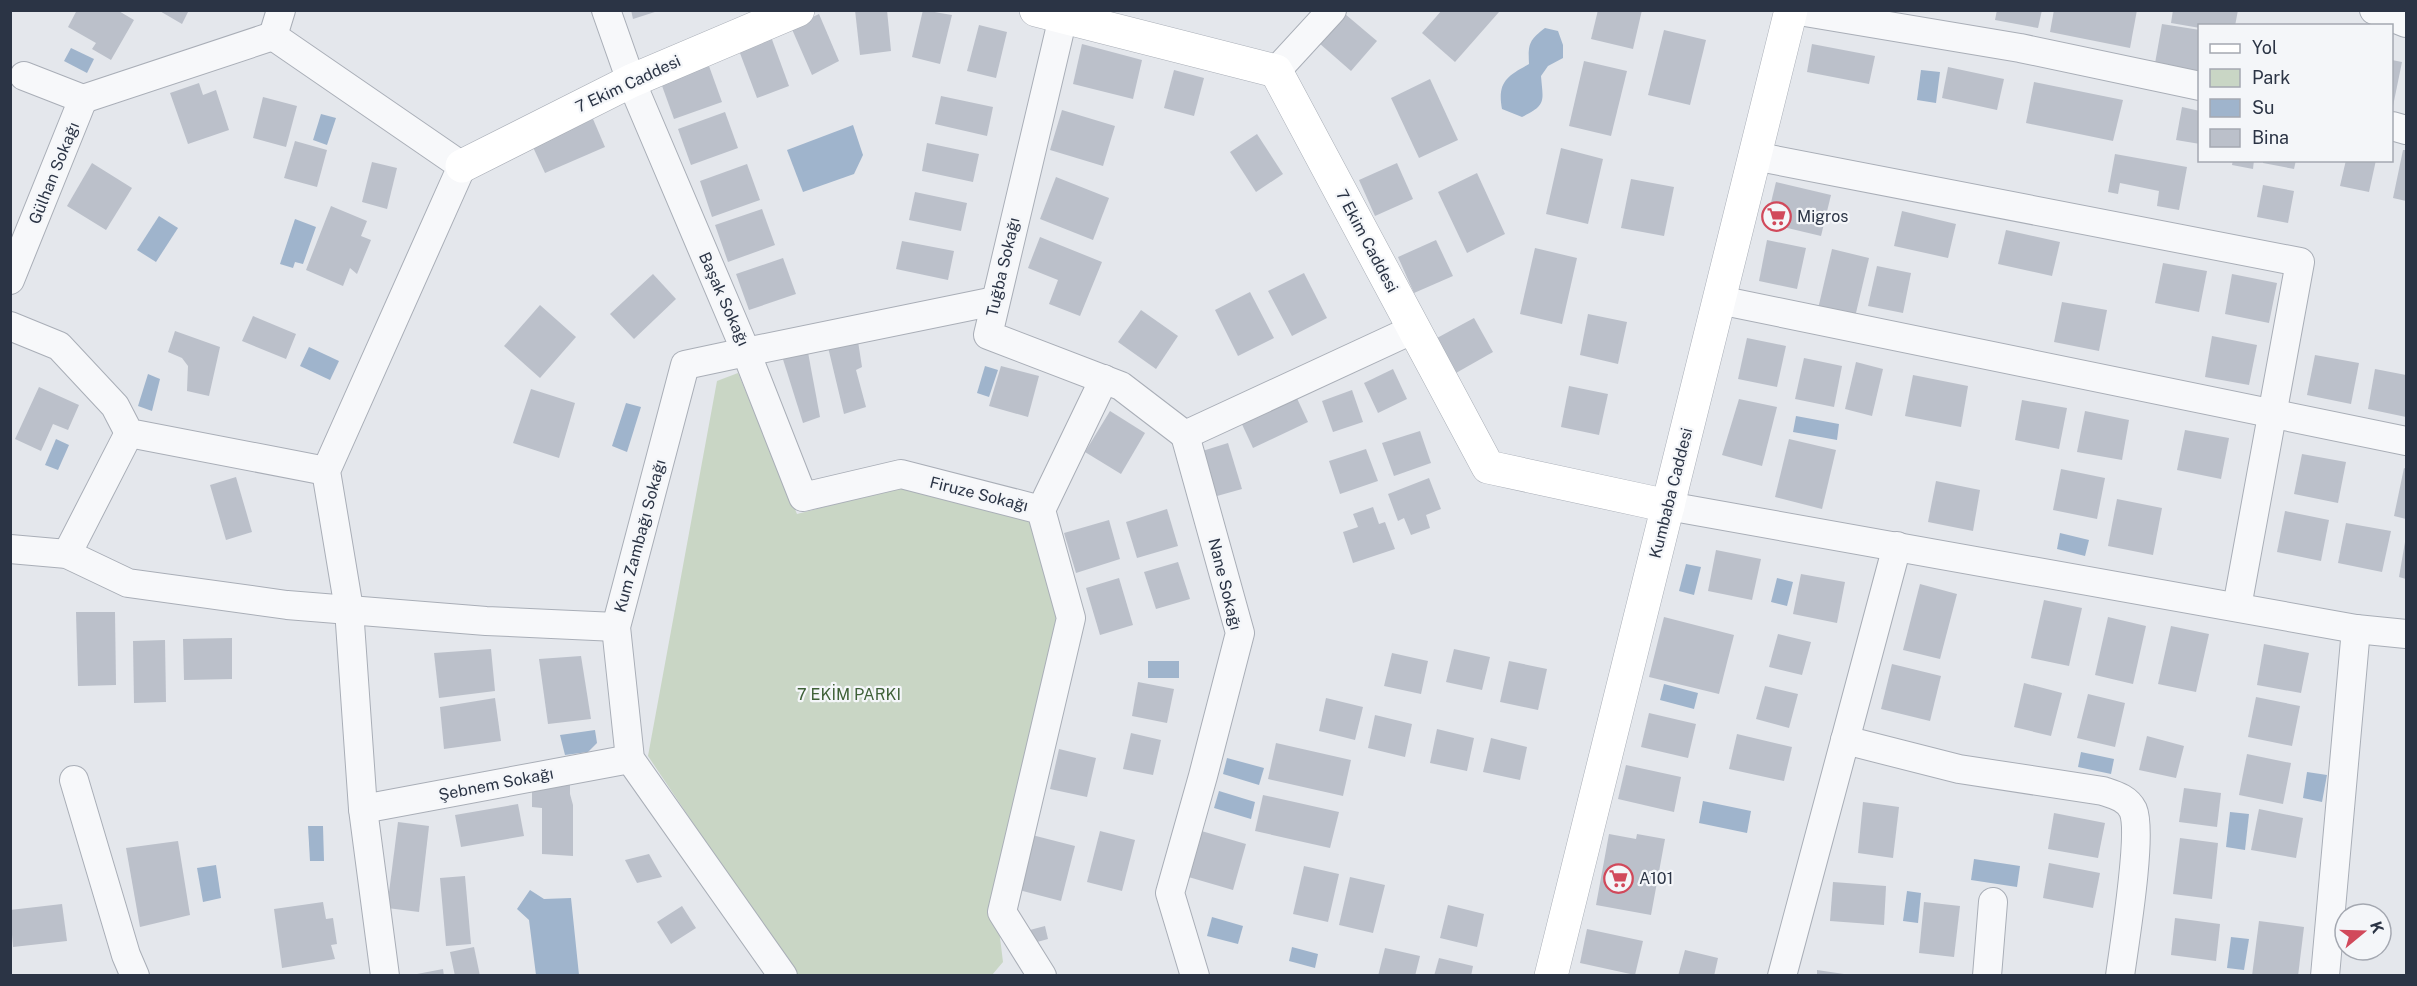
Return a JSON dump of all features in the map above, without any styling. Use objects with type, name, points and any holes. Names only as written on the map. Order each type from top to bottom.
[{"type":"street","name":"Başak Sokağı","points":[[606,10],[631,81],[746,352],[994,301]]},
{"type":"street","name":"7 Ekim Caddesi","points":[[462,166],[631,81],[798,10]]},
{"type":"street","points":[[1050,14],[1276,71],[1332,10]]},
{"type":"street","points":[[1792,10],[2020,48],[2198,86]]},
{"type":"street","name":"Kumbaba Caddesi","points":[[1551,975],[1792,10]]},
{"type":"street","points":[[2374,10],[2406,23]]},
{"type":"street","name":"Tuğba Sokağı","points":[[1050,14],[988,335],[1121,386],[1185,435]]},
{"type":"street","points":[[24,76],[83,99],[277,23],[462,166],[326,471],[348,609],[363,809],[385,975]]},
{"type":"street","name":"7 Ekim Caddesi","points":[[1276,71],[1488,467],[1668,506]]},
{"type":"street","name":"Gülhan Sokağı","points":[[10,280],[83,99]]},
{"type":"street","points":[[1754,156],[2300,262],[2237,607]]},
{"type":"street","points":[[1719,300],[2406,441]]},
{"type":"street","points":[[10,326],[59,346],[115,406],[129,433]]},
{"type":"street","points":[[1185,435],[1414,329]]},
{"type":"street","name":"Firuze Sokağı","points":[[746,352],[803,497],[902,474],[1041,510],[1071,618],[1002,912],[1042,975]]},
{"type":"street","name":"Kum Zambağı Sokağı","points":[[746,352],[686,365],[616,627],[630,759],[783,975]]},
{"type":"street","points":[[1041,510],[1104,379]]},
{"type":"street","points":[[129,433],[326,471]]},
{"type":"street","points":[[67,554],[129,433]]},
{"type":"street","name":"Nane Sokağı","points":[[1185,435],[1240,633],[1170,893],[1195,975]]},
{"type":"street","points":[[1668,506],[2356,629],[2406,634]]},
{"type":"street","points":[[1782,975],[1897,546]]},
{"type":"street","points":[[10,549],[67,554],[128,583],[287,605],[486,621],[616,627]]},
{"type":"street","points":[[2325,975],[2356,629]]},
{"type":"street","points":[[1845,740],[1959,769],[2103,790],[2124,798],[2133,811],[2136,837],[2120,975]]},
{"type":"street","name":"Şebnem Sokağı","points":[[363,809],[630,759]]},
{"type":"street","points":[[74,780],[126,955],[135,975]]},
{"type":"street","points":[[1987,975],[1993,903]]},
{"type":"green space","name":"7 EKİM PARKI","points":[[738,373],[797,514],[906,486],[1030,520],[1057,616],[995,897],[1003,962],[992,975],[795,975],[648,756],[717,381]]},
{"type":"water","points":[[1545,28],[1558,31],[1563,45],[1563,58],[1548,66],[1541,76],[1542,101],[1540,105],[1522,117],[1502,109],[1501,92],[1509,76],[1529,64],[1531,43]]},
{"type":"water","points":[[71,48],[94,59],[87,73],[64,61]]},
{"type":"water","points":[[1921,70],[1940,72],[1936,103],[1917,100]]},
{"type":"water","points":[[321,114],[336,118],[327,145],[313,140]]},
{"type":"water","points":[[853,125],[863,155],[854,174],[803,192],[787,150]]},
{"type":"water","points":[[159,216],[178,228],[156,262],[137,250]]},
{"type":"water","points":[[295,219],[316,227],[303,264],[295,262],[293,268],[280,264]]},
{"type":"water","points":[[309,347],[339,361],[330,380],[300,366]]},
{"type":"water","points":[[985,366],[998,370],[989,397],[977,393]]},
{"type":"water","points":[[148,374],[160,379],[152,411],[138,406]]},
{"type":"water","points":[[626,403],[641,407],[627,452],[612,446]]},
{"type":"water","points":[[1796,416],[1839,424],[1837,440],[1793,432]]},
{"type":"water","points":[[56,439],[69,445],[58,470],[45,465]]},
{"type":"water","points":[[2060,533],[2089,540],[2085,556],[2057,549]]},
{"type":"water","points":[[1686,564],[1701,567],[1694,595],[1679,591]]},
{"type":"water","points":[[1777,578],[1793,582],[1787,606],[1771,602]]},
{"type":"water","points":[[1148,661],[1179,661],[1179,678],[1148,678]]},
{"type":"water","points":[[1664,684],[1698,693],[1694,709],[1660,700]]},
{"type":"water","points":[[595,730],[597,743],[588,752],[565,755],[560,735]]},
{"type":"water","points":[[2081,752],[2114,759],[2111,774],[2078,767]]},
{"type":"water","points":[[1227,758],[1264,768],[1259,785],[1223,774]]},
{"type":"water","points":[[2307,772],[2327,775],[2322,802],[2303,798]]},
{"type":"water","points":[[1219,791],[1255,802],[1251,819],[1214,808]]},
{"type":"water","points":[[1703,801],[1751,811],[1747,833],[1699,823]]},
{"type":"water","points":[[2230,812],[2249,814],[2245,850],[2226,847]]},
{"type":"water","points":[[308,826],[323,826],[324,861],[310,861]]},
{"type":"water","points":[[1974,859],[2020,866],[2017,887],[1971,880]]},
{"type":"water","points":[[216,865],[221,898],[203,902],[197,868]]},
{"type":"water","points":[[530,890],[544,899],[571,898],[579,975],[536,975],[529,920],[517,909]]},
{"type":"water","points":[[1907,891],[1921,893],[1918,923],[1903,921]]},
{"type":"water","points":[[1212,917],[1243,926],[1238,944],[1207,936]]},
{"type":"water","points":[[2231,937],[2249,939],[2244,970],[2227,968]]},
{"type":"water","points":[[1292,947],[1318,954],[1315,968],[1289,961]]},
{"type":"building","points":[[77,10],[117,10],[134,20],[111,60],[92,49],[96,43],[68,27]]},
{"type":"building","points":[[158,10],[189,10],[182,24]]},
{"type":"building","points":[[631,10],[658,10],[658,11],[633,19]]},
{"type":"building","points":[[855,10],[887,10],[891,51],[860,55]]},
{"type":"building","points":[[923,10],[952,15],[940,64],[912,57]]},
{"type":"building","points":[[1442,10],[1498,10],[1499,12],[1455,62],[1422,33]]},
{"type":"building","points":[[1598,10],[1642,10],[1633,49],[1591,39]]},
{"type":"building","points":[[1997,10],[2042,10],[2038,28],[1995,20]]},
{"type":"building","points":[[2054,10],[2137,10],[2130,48],[2050,32]]},
{"type":"building","points":[[2173,10],[2238,10],[2235,24],[2198,24],[2198,28],[2171,23]]},
{"type":"building","points":[[819,14],[839,61],[812,75],[791,27]]},
{"type":"building","points":[[1345,14],[1377,41],[1351,71],[1319,43]]},
{"type":"building","points":[[2162,24],[2198,30],[2198,77],[2154,69]]},
{"type":"building","points":[[979,25],[1007,32],[996,78],[967,71]]},
{"type":"building","points":[[1664,30],[1706,40],[1690,105],[1648,95]]},
{"type":"building","points":[[770,34],[789,86],[757,98],[738,48]]},
{"type":"building","points":[[1082,44],[1142,60],[1133,99],[1073,84]]},
{"type":"building","points":[[1812,44],[1875,56],[1869,84],[1807,72]]},
{"type":"building","points":[[2393,60],[2402,62],[2393,106]]},
{"type":"building","points":[[1584,61],[1627,71],[1611,136],[1569,126]]},
{"type":"building","points":[[709,66],[722,102],[674,119],[661,83]]},
{"type":"building","points":[[1948,67],[2004,79],[1997,110],[1942,98]]},
{"type":"building","points":[[1174,70],[1204,78],[1194,116],[1164,108]]},
{"type":"building","points":[[1430,79],[1458,140],[1419,158],[1391,98]]},
{"type":"building","points":[[2034,82],[2123,100],[2113,141],[2026,123]]},
{"type":"building","points":[[199,83],[203,95],[216,90],[229,130],[188,144],[170,93]]},
{"type":"building","points":[[941,96],[993,107],[987,136],[935,124]]},
{"type":"building","points":[[263,97],[297,106],[286,147],[253,138]]},
{"type":"building","points":[[2182,107],[2198,111],[2198,144],[2176,140]]},
{"type":"building","points":[[1062,110],[1115,126],[1103,166],[1050,150]]},
{"type":"building","points":[[725,112],[738,148],[691,165],[678,129]]},
{"type":"building","points":[[593,119],[605,147],[545,173],[532,145]]},
{"type":"building","points":[[1257,134],[1283,174],[1256,192],[1230,152]]},
{"type":"building","points":[[295,141],[327,150],[317,187],[284,178]]},
{"type":"building","points":[[927,143],[979,154],[973,182],[922,171]]},
{"type":"building","points":[[1561,148],[1603,159],[1588,224],[1546,214]]},
{"type":"building","points":[[2403,150],[2406,150],[2406,201],[2393,198]]},
{"type":"building","points":[[2115,154],[2187,167],[2179,210],[2157,206],[2159,191],[2120,183],[2118,194],[2108,192]]},
{"type":"building","points":[[372,162],[397,168],[387,209],[362,202]]},
{"type":"building","points":[[2233,162],[2254,162],[2253,169],[2232,165]]},
{"type":"building","points":[[2263,162],[2296,162],[2294,169]]},
{"type":"building","points":[[2346,162],[2376,162],[2369,192],[2340,186]]},
{"type":"building","points":[[92,163],[132,188],[106,230],[67,206]]},
{"type":"building","points":[[1397,163],[1413,199],[1375,216],[1359,180]]},
{"type":"building","points":[[747,164],[760,200],[712,217],[700,181]]},
{"type":"building","points":[[1477,173],[1505,234],[1467,253],[1438,192]]},
{"type":"building","points":[[1056,177],[1109,198],[1093,240],[1040,219]]},
{"type":"building","points":[[1631,179],[1674,187],[1664,236],[1621,228]]},
{"type":"building","points":[[1776,182],[1831,195],[1821,236],[1766,223]]},
{"type":"building","points":[[2263,185],[2294,191],[2288,223],[2257,217]]},
{"type":"building","points":[[915,192],[967,203],[961,231],[909,220]]},
{"type":"building","points":[[331,206],[367,221],[361,236],[371,240],[357,274],[350,268],[343,286],[306,270]]},
{"type":"building","points":[[762,209],[775,245],[728,262],[715,225]]},
{"type":"building","points":[[1902,211],[1956,224],[1948,258],[1894,246]]},
{"type":"building","points":[[2006,230],[2060,242],[2052,276],[1998,264]]},
{"type":"building","points":[[1040,237],[1102,262],[1080,316],[1049,304],[1058,280],[1028,268]]},
{"type":"building","points":[[1436,240],[1453,276],[1414,293],[1398,257]]},
{"type":"building","points":[[1767,240],[1806,248],[1797,289],[1759,281]]},
{"type":"building","points":[[902,241],[954,251],[948,280],[896,269]]},
{"type":"building","points":[[1535,248],[1577,258],[1562,324],[1520,314]]},
{"type":"building","points":[[1832,249],[1869,258],[1855,317],[1818,309]]},
{"type":"building","points":[[783,258],[796,294],[749,310],[736,274]]},
{"type":"building","points":[[2163,263],[2207,271],[2199,312],[2155,303]]},
{"type":"building","points":[[1877,266],[1911,273],[1903,313],[1868,306]]},
{"type":"building","points":[[1304,273],[1327,318],[1292,336],[1268,291]]},
{"type":"building","points":[[653,274],[676,299],[634,339],[610,314]]},
{"type":"building","points":[[2232,274],[2277,283],[2269,323],[2225,314]]},
{"type":"building","points":[[1250,292],[1274,338],[1238,356],[1215,310]]},
{"type":"building","points":[[2062,302],[2107,310],[2099,351],[2054,342]]},
{"type":"building","points":[[540,305],[576,337],[540,378],[504,346]]},
{"type":"building","points":[[1141,310],[1178,336],[1156,369],[1118,342]]},
{"type":"building","points":[[1588,314],[1627,322],[1618,364],[1580,355]]},
{"type":"building","points":[[253,316],[296,334],[286,359],[242,341]]},
{"type":"building","points":[[1474,318],[1493,352],[1456,373],[1437,338]]},
{"type":"building","points":[[175,331],[220,347],[209,396],[187,391],[188,366],[182,358],[168,352]]},
{"type":"building","points":[[857,335],[862,367],[856,370],[866,407],[844,414],[827,343]]},
{"type":"building","points":[[2212,336],[2257,345],[2249,385],[2205,377]]},
{"type":"building","points":[[1747,338],[1786,346],[1777,387],[1738,379]]},
{"type":"building","points":[[807,347],[820,417],[803,423],[781,353]]},
{"type":"building","points":[[2315,355],[2359,363],[2351,404],[2307,395]]},
{"type":"building","points":[[1804,358],[1842,366],[1834,407],[1795,399]]},
{"type":"building","points":[[1856,362],[1883,369],[1872,416],[1845,409]]},
{"type":"building","points":[[1001,366],[1039,376],[1028,417],[989,406]]},
{"type":"building","points":[[1393,369],[1407,399],[1378,413],[1364,383]]},
{"type":"building","points":[[2375,369],[2406,375],[2406,417],[2368,409]]},
{"type":"building","points":[[1913,375],[1968,386],[1961,427],[1905,416]]},
{"type":"building","points":[[1569,386],[1608,394],[1599,435],[1561,427]]},
{"type":"building","points":[[39,387],[79,405],[68,430],[53,424],[41,451],[15,439]]},
{"type":"building","points":[[531,389],[575,403],[559,458],[513,443]]},
{"type":"building","points":[[1352,390],[1363,422],[1333,432],[1322,401]]},
{"type":"building","points":[[1295,394],[1308,422],[1253,448],[1240,420]]},
{"type":"building","points":[[1739,399],[1777,407],[1762,466],[1722,455]]},
{"type":"building","points":[[2022,400],[2067,408],[2059,449],[2015,440]]},
{"type":"building","points":[[1110,411],[1145,433],[1121,474],[1085,452]]},
{"type":"building","points":[[2085,411],[2129,420],[2122,460],[2077,452]]},
{"type":"building","points":[[2185,430],[2229,438],[2221,479],[2177,470]]},
{"type":"building","points":[[1420,431],[1431,463],[1394,476],[1382,443]]},
{"type":"building","points":[[1789,439],[1836,450],[1822,509],[1775,497]]},
{"type":"building","points":[[1228,443],[1242,489],[1217,496],[1196,453]]},
{"type":"building","points":[[1366,449],[1378,481],[1340,494],[1329,461]]},
{"type":"building","points":[[2302,454],[2346,462],[2338,503],[2294,494]]},
{"type":"building","points":[[2404,468],[2406,469],[2406,519],[2394,516]]},
{"type":"building","points":[[2061,469],[2105,478],[2097,519],[2053,510]]},
{"type":"building","points":[[236,477],[252,532],[226,540],[210,485]]},
{"type":"building","points":[[1429,478],[1441,509],[1426,515],[1430,528],[1411,535],[1404,518],[1398,521],[1388,494]]},
{"type":"building","points":[[1936,481],[1980,490],[1973,531],[1928,522]]},
{"type":"building","points":[[2117,499],[2162,508],[2153,555],[2108,546]]},
{"type":"building","points":[[1373,507],[1379,524],[1385,522],[1395,549],[1353,563],[1343,532],[1358,527],[1353,514]]},
{"type":"building","points":[[1167,509],[1178,546],[1137,558],[1126,522]]},
{"type":"building","points":[[2285,511],[2329,520],[2321,561],[2277,552]]},
{"type":"building","points":[[1109,520],[1120,559],[1076,573],[1064,533]]},
{"type":"building","points":[[2346,523],[2391,531],[2382,572],[2338,563]]},
{"type":"building","points":[[2406,542],[2406,579],[2399,577]]},
{"type":"building","points":[[1716,550],[1761,559],[1752,600],[1708,591]]},
{"type":"building","points":[[1178,562],[1190,599],[1156,609],[1144,572]]},
{"type":"building","points":[[1801,574],[1845,582],[1837,623],[1793,614]]},
{"type":"building","points":[[1119,578],[1133,625],[1100,635],[1086,588]]},
{"type":"building","points":[[1920,584],[1957,594],[1940,659],[1903,650]]},
{"type":"building","points":[[2044,600],[2082,608],[2069,666],[2031,658]]},
{"type":"building","points":[[76,612],[115,612],[116,685],[78,686]]},
{"type":"building","points":[[1664,617],[1734,635],[1719,694],[1649,677]]},
{"type":"building","points":[[2108,617],[2146,626],[2133,684],[2095,675]]},
{"type":"building","points":[[2171,626],[2209,634],[2196,692],[2158,684]]},
{"type":"building","points":[[1778,634],[1811,642],[1802,675],[1769,667]]},
{"type":"building","points":[[232,638],[232,679],[184,680],[183,639]]},
{"type":"building","points":[[165,640],[166,702],[134,703],[133,641]]},
{"type":"building","points":[[2264,644],[2309,653],[2301,693],[2257,685]]},
{"type":"building","points":[[491,649],[495,691],[439,698],[434,653]]},
{"type":"building","points":[[1454,649],[1490,657],[1482,690],[1446,682]]},
{"type":"building","points":[[1392,653],[1428,661],[1421,694],[1384,686]]},
{"type":"building","points":[[581,656],[591,719],[548,724],[539,659]]},
{"type":"building","points":[[1509,661],[1547,669],[1538,710],[1500,702]]},
{"type":"building","points":[[1892,664],[1941,676],[1930,721],[1881,709]]},
{"type":"building","points":[[1138,682],[1174,689],[1167,723],[1132,716]]},
{"type":"building","points":[[2024,683],[2062,693],[2051,736],[2014,727]]},
{"type":"building","points":[[1765,686],[1798,694],[1789,728],[1756,719]]},
{"type":"building","points":[[2088,694],[2125,703],[2115,747],[2077,738]]},
{"type":"building","points":[[2256,697],[2300,706],[2292,746],[2248,737]]},
{"type":"building","points":[[495,698],[501,741],[444,749],[440,707]]},
{"type":"building","points":[[1326,698],[1363,707],[1355,740],[1319,731]]},
{"type":"building","points":[[1649,713],[1696,724],[1688,758],[1641,747]]},
{"type":"building","points":[[1375,715],[1412,724],[1405,757],[1368,748]]},
{"type":"building","points":[[1437,729],[1474,738],[1467,771],[1430,763]]},
{"type":"building","points":[[1131,733],[1161,740],[1153,775],[1123,769]]},
{"type":"building","points":[[1737,734],[1792,747],[1784,781],[1729,769]]},
{"type":"building","points":[[2147,736],[2184,746],[2176,778],[2139,770]]},
{"type":"building","points":[[1491,738],[1527,747],[1520,780],[1483,772]]},
{"type":"building","points":[[1276,743],[1351,760],[1343,796],[1268,779]]},
{"type":"building","points":[[1059,749],[1096,758],[1087,797],[1050,789]]},
{"type":"building","points":[[2247,754],[2291,763],[2283,804],[2239,795]]},
{"type":"building","points":[[1626,765],[1681,777],[1674,812],[1618,799]]},
{"type":"building","points":[[570,783],[573,805],[573,856],[542,854],[542,808],[532,807],[532,784]]},
{"type":"building","points":[[2184,788],[2221,793],[2217,827],[2179,822]]},
{"type":"building","points":[[1263,795],[1339,812],[1330,848],[1255,831]]},
{"type":"building","points":[[1863,802],[1899,807],[1893,858],[1858,853]]},
{"type":"building","points":[[518,804],[524,836],[461,847],[455,815]]},
{"type":"building","points":[[2259,809],[2303,818],[2296,858],[2251,850]]},
{"type":"building","points":[[2054,813],[2105,823],[2098,858],[2048,849]]},
{"type":"building","points":[[398,822],[429,826],[419,912],[387,908]]},
{"type":"building","points":[[1198,830],[1246,844],[1233,890],[1185,876]]},
{"type":"building","points":[[1100,831],[1135,840],[1122,891],[1087,882]]},
{"type":"building","points":[[1609,834],[1636,839],[1637,834],[1665,839],[1651,915],[1596,905]]},
{"type":"building","points":[[1032,835],[1075,846],[1061,901],[1019,890]]},
{"type":"building","points":[[2180,838],[2218,843],[2212,899],[2173,894]]},
{"type":"building","points":[[178,841],[190,915],[140,927],[126,848]]},
{"type":"building","points":[[649,854],[662,877],[637,883],[625,860]]},
{"type":"building","points":[[2049,863],[2100,873],[2093,908],[2043,898]]},
{"type":"building","points":[[1304,866],[1339,874],[1328,922],[1293,914]]},
{"type":"building","points":[[465,876],[471,944],[446,946],[440,878]]},
{"type":"building","points":[[1350,877],[1385,885],[1373,933],[1339,925]]},
{"type":"building","points":[[1833,882],[1886,886],[1884,925],[1830,921]]},
{"type":"building","points":[[323,902],[326,919],[333,918],[337,944],[331,945],[335,959],[282,968],[274,909]]},
{"type":"building","points":[[1924,902],[1960,906],[1954,957],[1919,953]]},
{"type":"building","points":[[62,904],[67,941],[13,947],[10,910]]},
{"type":"building","points":[[1448,905],[1484,914],[1477,947],[1440,938]]},
{"type":"building","points":[[682,906],[696,928],[671,944],[657,922]]},
{"type":"building","points":[[2175,918],[2220,924],[2216,961],[2171,955]]},
{"type":"building","points":[[2259,921],[2304,927],[2298,976],[2252,976]]},
{"type":"building","points":[[1045,926],[1048,939],[1030,944],[1026,931]]},
{"type":"building","points":[[1587,929],[1643,941],[1635,975],[1580,963]]},
{"type":"building","points":[[474,947],[480,976],[455,976],[450,952]]},
{"type":"building","points":[[1385,948],[1420,956],[1415,976],[1378,976]]},
{"type":"building","points":[[1685,950],[1718,958],[1714,976],[1678,976]]},
{"type":"building","points":[[1439,958],[1473,966],[1471,976],[1434,976]]},
{"type":"building","points":[[443,969],[444,976],[417,976],[417,974]]},
{"type":"building","points":[[1817,970],[1844,974],[1844,976],[1817,976]]},
{"type":"place","name":"Migros","points":[[1776,216]]},
{"type":"place","name":"A101","points":[[1618,878]]}]
